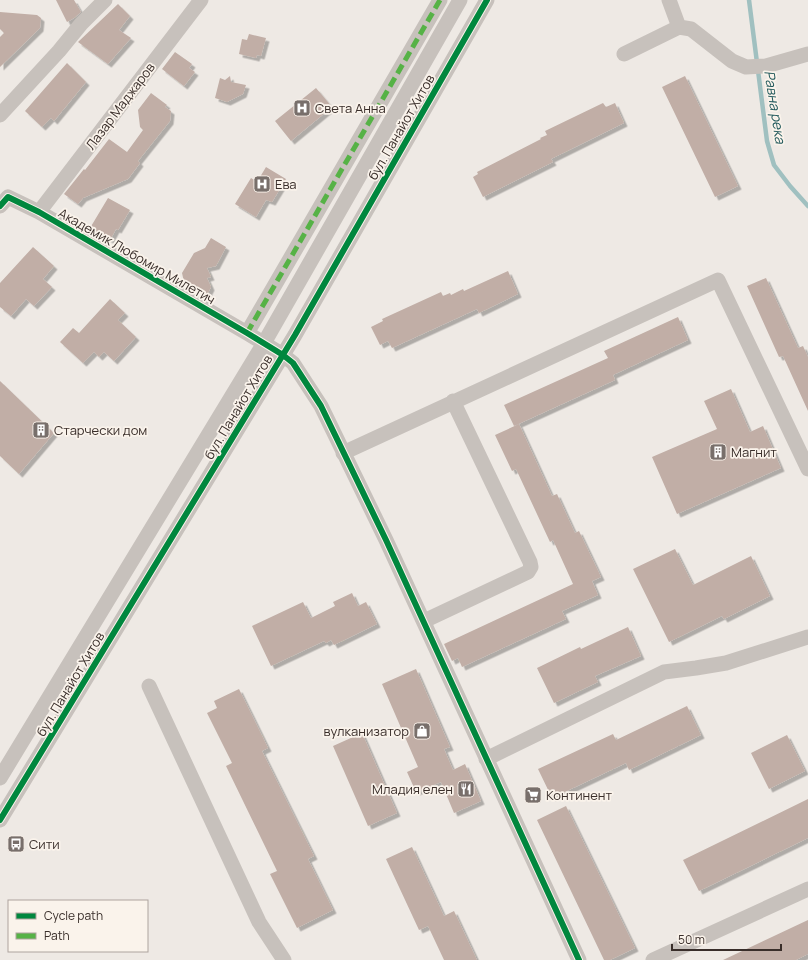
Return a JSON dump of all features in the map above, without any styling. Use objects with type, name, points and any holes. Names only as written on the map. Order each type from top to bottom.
[{"type":"street","points":[[0,115],[105,0]]},
{"type":"street","name":"Лазар Маджаров","points":[[39,212],[201,0]]},
{"type":"street","points":[[247,333],[440,0]]},
{"type":"street","name":"бул. Панайот Хитов","points":[[0,778],[264,343],[460,0]]},
{"type":"street","name":"бул. Панайот Хитов","points":[[0,820],[283,355],[487,0]]},
{"type":"street","points":[[669,0],[679,27]]},
{"type":"street","points":[[624,54],[679,27],[691,28],[732,61],[747,67],[766,66],[808,54]]},
{"type":"street","name":"Академик Любомир Милетич","points":[[2,198],[39,212],[264,343],[293,363],[321,406],[424,621],[579,960]]},
{"type":"street","points":[[343,452],[718,280],[808,469]]},
{"type":"street","points":[[424,621],[528,572],[531,567],[530,562],[453,401]]},
{"type":"street","points":[[486,759],[664,672],[726,662],[808,637]]},
{"type":"street","points":[[149,686],[259,922],[284,960]]},
{"type":"street","points":[[653,960],[808,890]]},
{"type":"building","points":[[56,0],[74,0],[81,12],[67,22]]},
{"type":"building","points":[[118,4],[130,16],[119,30],[131,38],[108,64],[78,42]]},
{"type":"building","points":[[0,12],[37,15],[41,18],[40,28],[0,67],[0,37],[4,33],[0,29]]},
{"type":"building","points":[[249,34],[266,38],[261,56],[257,55],[256,58],[239,54],[242,39],[247,40]]},
{"type":"building","points":[[175,52],[192,64],[189,68],[195,72],[184,86],[162,69]]},
{"type":"building","points":[[67,63],[86,82],[54,121],[51,118],[42,127],[25,111]]},
{"type":"building","points":[[230,76],[231,82],[246,85],[243,94],[227,102],[215,98],[220,78],[225,80]]},
{"type":"building","points":[[685,76],[738,186],[715,197],[662,87]]},
{"type":"building","name":"Света Анна","points":[[316,88],[332,107],[291,141],[275,121]]},
{"type":"building","points":[[151,93],[167,105],[165,107],[171,111],[170,121],[138,161],[140,163],[128,179],[83,198],[78,204],[64,194],[109,139],[127,152],[143,130],[140,127],[138,110]]},
{"type":"building","points":[[603,103],[606,107],[615,103],[624,123],[551,159],[553,162],[483,197],[473,177],[478,174],[477,172],[541,139],[540,138],[547,135],[545,131]]},
{"type":"building","name":"Ева","points":[[266,167],[286,179],[272,202],[266,200],[256,217],[235,204],[251,178],[257,182]]},
{"type":"building","points":[[108,198],[130,210],[110,240],[90,228]]},
{"type":"building","points":[[211,238],[226,247],[216,266],[207,268],[211,277],[207,278],[211,287],[207,295],[184,282],[182,273],[194,253],[205,248]]},
{"type":"building","points":[[33,247],[54,266],[43,279],[52,287],[34,306],[26,299],[11,316],[0,307],[0,283]]},
{"type":"building","points":[[508,271],[518,294],[479,313],[477,309],[392,348],[388,341],[380,345],[371,327],[383,321],[382,319],[441,292],[443,296],[450,293],[451,295],[463,289],[464,291]]},
{"type":"building","points":[[766,278],[798,348],[803,346],[808,357],[808,411],[783,356],[779,357],[747,286]]},
{"type":"building","points":[[110,299],[125,313],[118,320],[136,337],[114,361],[104,352],[99,357],[94,352],[83,363],[60,342],[73,328],[79,333]]},
{"type":"building","points":[[678,317],[688,340],[613,375],[615,380],[514,426],[504,405],[608,358],[604,351]]},
{"type":"building","name":"Старчески дом","points":[[0,381],[54,433],[19,474],[0,456]]},
{"type":"building","name":"Магнит","points":[[731,389],[750,432],[763,426],[781,468],[677,514],[652,457],[717,429],[704,401]]},
{"type":"building","points":[[519,424],[552,496],[557,494],[575,533],[579,531],[601,577],[592,581],[598,595],[562,611],[566,619],[462,667],[458,658],[452,661],[444,644],[573,584],[553,540],[550,542],[516,469],[512,471],[495,435]]},
{"type":"building","points":[[675,549],[693,585],[751,556],[770,596],[724,619],[722,616],[669,642],[633,569]]},
{"type":"building","points":[[352,593],[358,606],[366,602],[377,624],[334,645],[331,640],[326,643],[324,641],[271,666],[252,626],[303,602],[311,618],[335,606],[333,602]]},
{"type":"building","points":[[628,627],[641,656],[595,676],[598,682],[554,703],[537,668],[580,647],[581,649]]},
{"type":"building","points":[[416,669],[450,747],[444,749],[453,770],[465,764],[481,801],[454,813],[441,782],[416,792],[407,772],[418,767],[382,684]]},
{"type":"building","points":[[239,689],[268,748],[262,751],[314,856],[308,859],[333,910],[297,928],[270,874],[277,871],[226,766],[232,763],[207,713],[217,708],[214,701]]},
{"type":"building","points":[[687,706],[701,735],[629,770],[626,763],[552,798],[538,769],[613,734],[616,740]]},
{"type":"building","points":[[362,733],[397,813],[368,826],[333,746]]},
{"type":"building","points":[[787,735],[805,771],[769,789],[751,753]]},
{"type":"building","points":[[808,799],[808,838],[699,891],[683,860]]},
{"type":"building","points":[[566,806],[635,948],[610,960],[604,960],[537,820]]},
{"type":"building","points":[[412,847],[444,916],[454,911],[477,960],[444,960],[428,926],[419,930],[386,859]]},
{"type":"building","points":[[808,920],[808,954],[796,960],[723,960]]},
{"type":"waterway","name":"Равна река","points":[[749,0],[767,141],[774,165],[808,206]]},
{"type":"marked path","points":[[247,333],[440,0]]},
{"type":"cycle path","points":[[0,820],[295,335],[487,0]]},
{"type":"cycle path","points":[[0,206],[8,197],[39,212],[247,333],[283,355],[293,363],[321,406],[386,540],[579,960]]},
{"type":"place","name":"Света Анна","points":[[302,108]]},
{"type":"place","name":"Ева","points":[[262,184]]},
{"type":"place","name":"Старчески дом","points":[[41,430]]},
{"type":"place","name":"Магнит","points":[[718,452]]},
{"type":"place","name":"вулканизатор","points":[[422,731]]},
{"type":"place","name":"Младия елен","points":[[466,789]]},
{"type":"place","name":"Континент","points":[[533,795]]},
{"type":"place","name":"Сити","points":[[16,844]]}]
